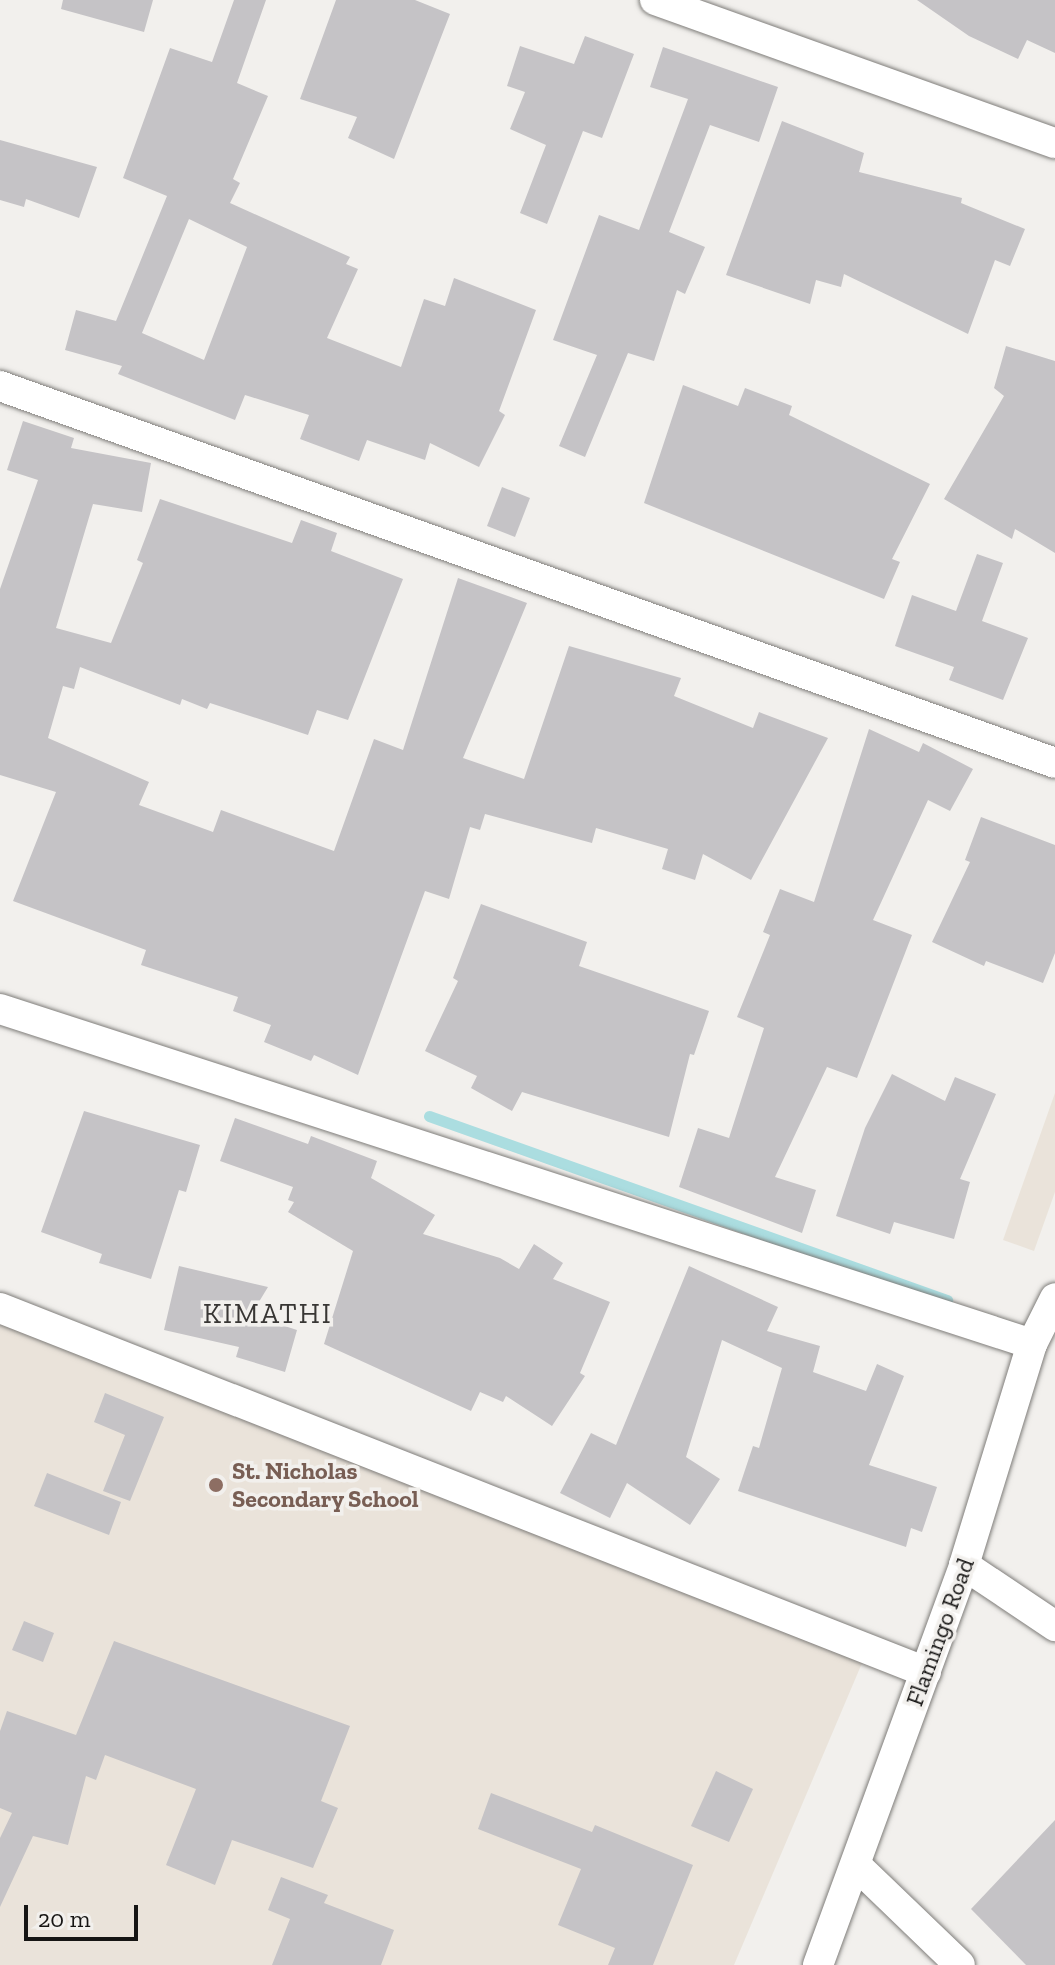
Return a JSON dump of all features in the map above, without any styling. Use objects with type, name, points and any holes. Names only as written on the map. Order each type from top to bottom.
[{"type":"street","points":[[655,0],[1055,143]]},
{"type":"street","points":[[0,386],[1055,763]]},
{"type":"street","points":[[0,1009],[1032,1344]]},
{"type":"street","name":"Flamingo Road","points":[[818,1965],[964,1565],[1032,1344],[1055,1298]]},
{"type":"street","points":[[0,1308],[926,1672]]},
{"type":"street","points":[[964,1565],[1055,1626]]},
{"type":"street","points":[[856,1865],[960,1965]]},
{"type":"shaded area","points":[[1055,1093],[1055,1192],[1034,1251],[1003,1240]]},
{"type":"shaded area","name":"St. Nicholas Secondary School","points":[[0,1314],[865,1656],[734,1965],[0,1965]]},
{"type":"building","points":[[63,0],[153,0],[144,32],[61,9]]},
{"type":"building","points":[[234,0],[266,0],[237,83],[268,96],[233,179],[240,183],[230,203],[350,257],[346,264],[358,269],[327,338],[401,367],[424,299],[445,306],[454,278],[536,310],[499,411],[505,415],[479,467],[430,443],[425,460],[367,440],[359,461],[300,439],[309,415],[245,395],[235,420],[118,374],[122,366],[65,350],[76,310],[116,321],[167,196],[123,178],[170,48],[212,62]],"holes":[[[189,219],[247,247],[204,360],[142,333]]]},
{"type":"building","points":[[336,0],[415,0],[450,14],[394,159],[348,138],[357,117],[300,99]]},
{"type":"building","points":[[917,0],[1055,0],[1055,53],[1027,40],[1018,59],[969,36]]},
{"type":"building","points":[[585,36],[634,54],[602,138],[583,131],[547,224],[520,213],[546,145],[510,129],[525,92],[507,86],[520,46],[574,64]]},
{"type":"building","points":[[663,47],[778,87],[759,142],[710,125],[669,232],[705,247],[685,294],[677,290],[654,361],[628,353],[585,457],[559,446],[597,355],[553,340],[599,215],[639,230],[688,99],[650,87]]},
{"type":"building","points":[[782,121],[864,153],[859,172],[962,198],[961,203],[1025,229],[1010,266],[995,260],[968,334],[844,274],[841,287],[816,280],[810,304],[726,275]]},
{"type":"building","points":[[0,140],[97,167],[79,218],[26,199],[24,207],[0,200]]},
{"type":"building","points":[[1006,346],[1055,361],[1055,553],[1015,529],[1012,539],[944,499],[1004,396],[994,388]]},
{"type":"building","points":[[683,385],[738,406],[745,388],[792,406],[789,415],[930,484],[892,559],[900,562],[884,599],[644,503]]},
{"type":"building","points":[[23,421],[74,438],[71,448],[151,463],[142,512],[93,504],[56,628],[111,643],[143,563],[137,560],[160,499],[292,543],[301,520],[337,533],[331,551],[403,579],[348,720],[317,710],[308,735],[210,703],[207,709],[182,699],[180,705],[80,667],[74,689],[63,686],[48,738],[149,782],[139,805],[213,832],[221,810],[334,851],[374,739],[403,750],[458,578],[527,603],[463,758],[524,779],[569,646],[681,678],[674,696],[753,728],[759,712],[828,738],[751,880],[703,854],[695,880],[662,869],[668,849],[596,828],[592,843],[485,814],[480,830],[470,827],[449,899],[425,891],[358,1075],[314,1055],[311,1061],[264,1042],[271,1025],[233,1011],[238,997],[141,965],[146,950],[13,901],[56,792],[0,775],[0,589],[38,480],[7,470]]},
{"type":"building","points":[[502,487],[530,498],[515,537],[487,526]]},
{"type":"building","points":[[977,554],[1003,563],[982,621],[1028,638],[1003,700],[949,680],[954,667],[895,646],[912,595],[956,611]]},
{"type":"building","points":[[869,729],[919,752],[923,743],[973,769],[950,811],[928,800],[873,920],[912,935],[857,1078],[827,1067],[775,1177],[816,1190],[802,1233],[679,1187],[698,1128],[729,1138],[764,1028],[737,1017],[770,935],[763,932],[780,889],[814,902]]},
{"type":"building","points":[[981,817],[1055,845],[1055,953],[1043,983],[986,961],[984,966],[932,942],[970,862],[965,860]]},
{"type":"building","points":[[481,904],[587,942],[579,966],[709,1011],[694,1055],[690,1054],[669,1137],[522,1092],[512,1111],[471,1088],[477,1076],[425,1051],[458,981],[453,978]]},
{"type":"building","points":[[892,1074],[945,1101],[955,1077],[996,1094],[960,1179],[970,1182],[954,1239],[894,1222],[890,1234],[836,1216],[865,1128]]},
{"type":"building","points":[[84,1111],[200,1145],[186,1192],[179,1190],[151,1279],[99,1263],[102,1254],[41,1232]]},
{"type":"building","points":[[235,1118],[308,1144],[311,1136],[377,1161],[371,1178],[435,1215],[423,1234],[500,1258],[519,1269],[534,1244],[563,1263],[553,1279],[610,1302],[580,1373],[585,1376],[552,1426],[506,1396],[503,1402],[480,1392],[471,1411],[324,1344],[353,1251],[288,1212],[294,1202],[288,1200],[293,1187],[220,1161]]},
{"type":"building","points":[[179,1266],[268,1287],[251,1315],[297,1330],[285,1372],[236,1357],[239,1347],[164,1330]]},
{"type":"building","points":[[689,1266],[778,1307],[767,1331],[820,1346],[813,1372],[866,1391],[877,1364],[904,1376],[869,1465],[937,1487],[922,1532],[911,1528],[906,1547],[738,1491],[753,1446],[759,1448],[782,1368],[722,1340],[686,1457],[720,1479],[690,1525],[627,1483],[610,1518],[560,1493],[591,1433],[616,1445]]},
{"type":"building","points":[[105,1393],[164,1417],[130,1501],[103,1491],[125,1435],[94,1422]]},
{"type":"building","points":[[47,1473],[121,1502],[109,1535],[34,1506]]},
{"type":"building","points":[[24,1621],[54,1633],[43,1662],[12,1650]]},
{"type":"building","points":[[114,1641],[350,1726],[321,1801],[338,1808],[313,1868],[232,1840],[215,1885],[166,1865],[196,1789],[105,1755],[96,1780],[86,1776],[68,1845],[33,1836],[0,1907],[0,1838],[12,1813],[0,1808],[0,1731],[7,1711],[76,1735]]},
{"type":"building","points":[[716,1771],[753,1789],[729,1842],[691,1826]]},
{"type":"building","points":[[491,1793],[592,1832],[595,1825],[693,1865],[653,1965],[608,1965],[615,1948],[558,1925],[581,1869],[478,1829]]},
{"type":"building","points":[[1055,1820],[1055,1965],[1026,1965],[971,1909]]},
{"type":"building","points":[[281,1877],[328,1895],[324,1903],[394,1930],[381,1965],[272,1965],[290,1919],[268,1910]]},
{"type":"waterway","points":[[429,1116],[947,1300]]},
{"type":"place","name":"St. Nicholas Secondary School","points":[[216,1485]]},
{"type":"district","name":"KIMATHI","points":[[268,1314]]}]
